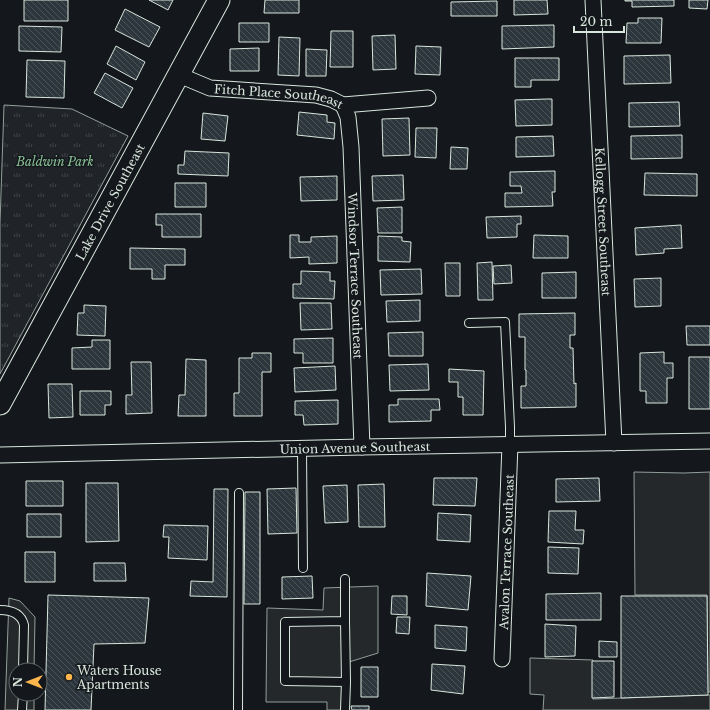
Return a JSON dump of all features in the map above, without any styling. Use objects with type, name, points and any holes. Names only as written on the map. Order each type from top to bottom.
[{"type":"main road","name":"Lake Drive Southeast","points":[[0,404],[219,0]]},
{"type":"street","name":"Kellogg Street Southeast","points":[[593,0],[614,443]]},
{"type":"street","name":"Fitch Place Southeast","points":[[179,75],[210,88],[316,95],[331,99],[343,105],[428,98]]},
{"type":"street","name":"Windsor Terrace Southeast","points":[[343,105],[348,117],[351,147],[362,447]]},
{"type":"street","name":"Union Avenue Southeast","points":[[0,455],[510,444],[710,442]]},
{"type":"street","name":"Avalon Terrace Southeast","points":[[502,659],[510,444]]},
{"type":"lane","points":[[469,323],[505,322],[510,444]]},
{"type":"lane","points":[[302,448],[303,568]]},
{"type":"lane","points":[[238,710],[239,493]]},
{"type":"lane","points":[[345,579],[345,710]]},
{"type":"lane","points":[[0,610],[16,613],[23,620],[23,662]]},
{"type":"lane","points":[[345,621],[285,622],[285,681],[346,682]]},
{"type":"green space","name":"Baldwin Park","points":[[4,105],[72,109],[128,136],[0,374],[0,223]]},
{"type":"shaded area","points":[[634,472],[710,472],[710,692],[708,692],[707,595],[635,595]]},
{"type":"shaded area","points":[[378,586],[378,653],[349,662],[348,710],[327,710],[327,702],[266,702],[267,608],[323,610],[324,588]]},
{"type":"shaded area","points":[[9,598],[20,601],[35,617],[34,662],[8,662],[8,702],[34,702],[34,710],[5,710]]},
{"type":"shaded area","points":[[530,658],[593,660],[593,699],[710,695],[710,710],[543,710],[544,695],[530,694]]},
{"type":"building","points":[[24,0],[68,0],[68,21],[24,21]]},
{"type":"building","points":[[149,0],[173,0],[168,10]]},
{"type":"building","points":[[265,0],[299,0],[299,13],[264,13]]},
{"type":"building","points":[[514,0],[547,0],[548,14],[514,15]]},
{"type":"building","points":[[625,0],[674,0],[674,6],[632,7],[632,1]]},
{"type":"building","points":[[689,0],[708,0],[707,9],[689,8]]},
{"type":"building","points":[[497,1],[497,16],[451,16],[451,2]]},
{"type":"building","points":[[125,9],[160,27],[149,47],[115,30]]},
{"type":"building","points":[[638,18],[662,18],[661,43],[626,43],[627,23],[638,23]]},
{"type":"building","points":[[239,23],[269,23],[269,42],[239,42]]},
{"type":"building","points":[[554,25],[554,47],[502,49],[502,26]]},
{"type":"building","points":[[19,26],[62,27],[61,52],[19,51]]},
{"type":"building","points":[[331,31],[353,31],[353,67],[330,67]]},
{"type":"building","points":[[395,35],[396,69],[373,70],[372,36]]},
{"type":"building","points":[[279,37],[300,38],[299,76],[278,75]]},
{"type":"building","points":[[116,46],[145,62],[136,80],[107,64]]},
{"type":"building","points":[[416,46],[441,47],[440,75],[415,74]]},
{"type":"building","points":[[259,48],[259,71],[230,71],[230,49]]},
{"type":"building","points":[[306,49],[327,50],[326,76],[306,76]]},
{"type":"building","points":[[670,55],[671,83],[624,84],[624,56]]},
{"type":"building","points":[[515,58],[559,58],[559,80],[531,80],[531,87],[515,87]]},
{"type":"building","points":[[27,60],[65,61],[64,98],[26,97]]},
{"type":"building","points":[[105,73],[133,88],[122,108],[94,93]]},
{"type":"building","points":[[552,99],[552,125],[516,126],[515,100]]},
{"type":"building","points":[[679,102],[680,126],[629,127],[629,103]]},
{"type":"building","points":[[299,112],[327,115],[327,122],[335,123],[334,139],[297,135]]},
{"type":"building","points":[[203,113],[228,116],[225,141],[201,139]]},
{"type":"building","points":[[409,118],[410,155],[383,156],[382,119]]},
{"type":"building","points":[[416,128],[437,128],[436,158],[415,157]]},
{"type":"building","points":[[682,135],[682,158],[631,159],[631,136]]},
{"type":"building","points":[[553,136],[554,156],[516,157],[516,137]]},
{"type":"building","points":[[451,147],[468,148],[467,169],[450,169]]},
{"type":"building","points":[[185,151],[229,153],[228,176],[178,174],[178,165],[184,165]]},
{"type":"building","points":[[555,171],[555,192],[552,192],[553,206],[505,207],[505,193],[522,193],[521,186],[510,186],[510,172]]},
{"type":"building","points":[[645,173],[697,174],[697,196],[644,195]]},
{"type":"building","points":[[403,175],[404,200],[373,201],[372,176]]},
{"type":"building","points":[[337,176],[337,200],[301,201],[300,177]]},
{"type":"building","points":[[175,183],[206,183],[206,207],[175,207]]},
{"type":"building","points":[[402,207],[402,233],[378,233],[377,208]]},
{"type":"building","points":[[156,214],[201,214],[201,237],[162,237],[162,225],[156,225]]},
{"type":"building","points":[[521,216],[521,224],[517,224],[517,237],[487,238],[486,217]]},
{"type":"building","points":[[681,225],[682,248],[664,249],[664,253],[636,255],[635,228]]},
{"type":"building","points":[[290,235],[299,235],[299,242],[311,242],[311,237],[337,236],[337,263],[309,264],[309,257],[290,258]]},
{"type":"building","points":[[534,235],[568,236],[568,258],[533,258]]},
{"type":"building","points":[[378,236],[402,237],[402,241],[411,242],[410,262],[378,261]]},
{"type":"building","points":[[130,248],[185,249],[185,265],[165,265],[165,279],[152,279],[152,269],[130,269]]},
{"type":"building","points":[[492,262],[493,300],[478,300],[477,263]]},
{"type":"building","points":[[445,263],[460,263],[460,296],[446,296]]},
{"type":"building","points":[[511,265],[512,283],[494,284],[493,266]]},
{"type":"building","points":[[421,269],[422,294],[381,295],[380,270]]},
{"type":"building","points":[[301,271],[330,272],[330,281],[335,281],[334,299],[293,298],[293,284],[301,284]]},
{"type":"building","points":[[576,272],[576,298],[542,298],[542,273]]},
{"type":"building","points":[[661,278],[661,306],[635,307],[634,279]]},
{"type":"building","points":[[420,300],[420,321],[387,322],[386,301]]},
{"type":"building","points":[[300,303],[331,303],[332,329],[301,330]]},
{"type":"building","points":[[84,305],[106,306],[105,336],[77,335],[78,313],[84,313]]},
{"type":"building","points":[[575,313],[575,335],[570,335],[570,348],[573,348],[574,384],[576,383],[576,407],[521,408],[521,386],[526,386],[526,370],[525,337],[519,337],[519,314]]},
{"type":"building","points":[[686,326],[710,326],[710,345],[687,345]]},
{"type":"building","points":[[423,332],[423,356],[389,356],[388,333]]},
{"type":"building","points":[[333,338],[333,363],[303,363],[303,353],[294,353],[294,339]]},
{"type":"building","points":[[92,340],[110,340],[110,369],[72,369],[72,348],[92,347]]},
{"type":"building","points":[[664,352],[664,363],[673,363],[673,378],[667,378],[667,403],[646,403],[646,391],[640,391],[640,353]]},
{"type":"building","points":[[252,353],[271,353],[271,372],[262,372],[262,416],[234,416],[234,393],[239,393],[239,358],[252,358]]},
{"type":"building","points":[[689,357],[710,357],[710,409],[689,409]]},
{"type":"building","points":[[186,359],[206,360],[206,416],[178,416],[179,395],[185,395]]},
{"type":"building","points":[[131,362],[151,362],[152,413],[126,414],[126,395],[132,395]]},
{"type":"building","points":[[428,364],[429,390],[390,391],[389,365]]},
{"type":"building","points":[[335,366],[336,390],[295,392],[294,368]]},
{"type":"building","points":[[449,369],[484,371],[483,415],[463,415],[463,397],[458,397],[458,382],[449,382]]},
{"type":"building","points":[[48,384],[72,384],[73,417],[49,418]]},
{"type":"building","points":[[80,391],[111,391],[111,405],[105,405],[105,415],[80,415]]},
{"type":"building","points":[[398,399],[439,399],[440,410],[431,410],[431,421],[389,422],[389,405],[398,405]]},
{"type":"building","points":[[338,400],[338,424],[304,425],[303,415],[295,415],[295,401]]},
{"type":"building","points":[[434,478],[477,478],[475,506],[433,505]]},
{"type":"building","points":[[599,478],[600,501],[556,502],[556,479]]},
{"type":"building","points":[[26,481],[63,481],[63,506],[26,506]]},
{"type":"building","points":[[86,483],[118,483],[119,541],[86,542]]},
{"type":"building","points":[[384,484],[385,527],[359,527],[358,485]]},
{"type":"building","points":[[347,485],[348,522],[325,523],[323,486]]},
{"type":"building","points":[[296,488],[297,533],[268,534],[267,489]]},
{"type":"building","points":[[214,489],[228,489],[227,597],[190,596],[191,581],[213,582]]},
{"type":"building","points":[[245,492],[260,492],[260,604],[244,604]]},
{"type":"building","points":[[549,511],[576,511],[575,530],[584,530],[583,544],[548,542]]},
{"type":"building","points":[[438,513],[471,515],[470,542],[437,540]]},
{"type":"building","points":[[27,514],[61,514],[61,537],[27,537]]},
{"type":"building","points":[[164,525],[208,526],[207,560],[168,558],[169,537],[163,537]]},
{"type":"building","points":[[548,547],[579,548],[578,574],[548,573]]},
{"type":"building","points":[[25,552],[55,552],[55,582],[25,582]]},
{"type":"building","points":[[94,563],[125,563],[126,581],[94,581]]},
{"type":"building","points":[[427,573],[471,576],[468,610],[426,606]]},
{"type":"building","points":[[312,576],[313,598],[282,599],[282,577]]},
{"type":"building","points":[[601,593],[601,620],[546,620],[546,594]]},
{"type":"building","name":"Waters House Apartments","points":[[48,595],[149,598],[145,643],[94,644],[91,710],[45,710],[45,702],[48,702],[48,662],[46,662]]},
{"type":"building","points":[[392,596],[407,596],[407,615],[391,614]]},
{"type":"building","points":[[621,596],[707,596],[708,695],[621,698]]},
{"type":"building","points":[[397,617],[410,617],[409,634],[396,633]]},
{"type":"building","points":[[545,624],[576,626],[575,656],[545,657]]},
{"type":"building","points":[[435,625],[467,627],[466,651],[435,648]]},
{"type":"building","points":[[599,641],[617,642],[617,657],[599,657]]},
{"type":"building","points":[[592,661],[614,661],[614,697],[592,698]]},
{"type":"building","points":[[432,664],[465,666],[463,694],[431,690]]},
{"type":"building","points":[[361,667],[378,667],[378,697],[361,697]]},
{"type":"building","points":[[351,706],[369,706],[369,710],[352,710]]},
{"type":"place","name":"Waters House Apartments","points":[[69,677]]}]
